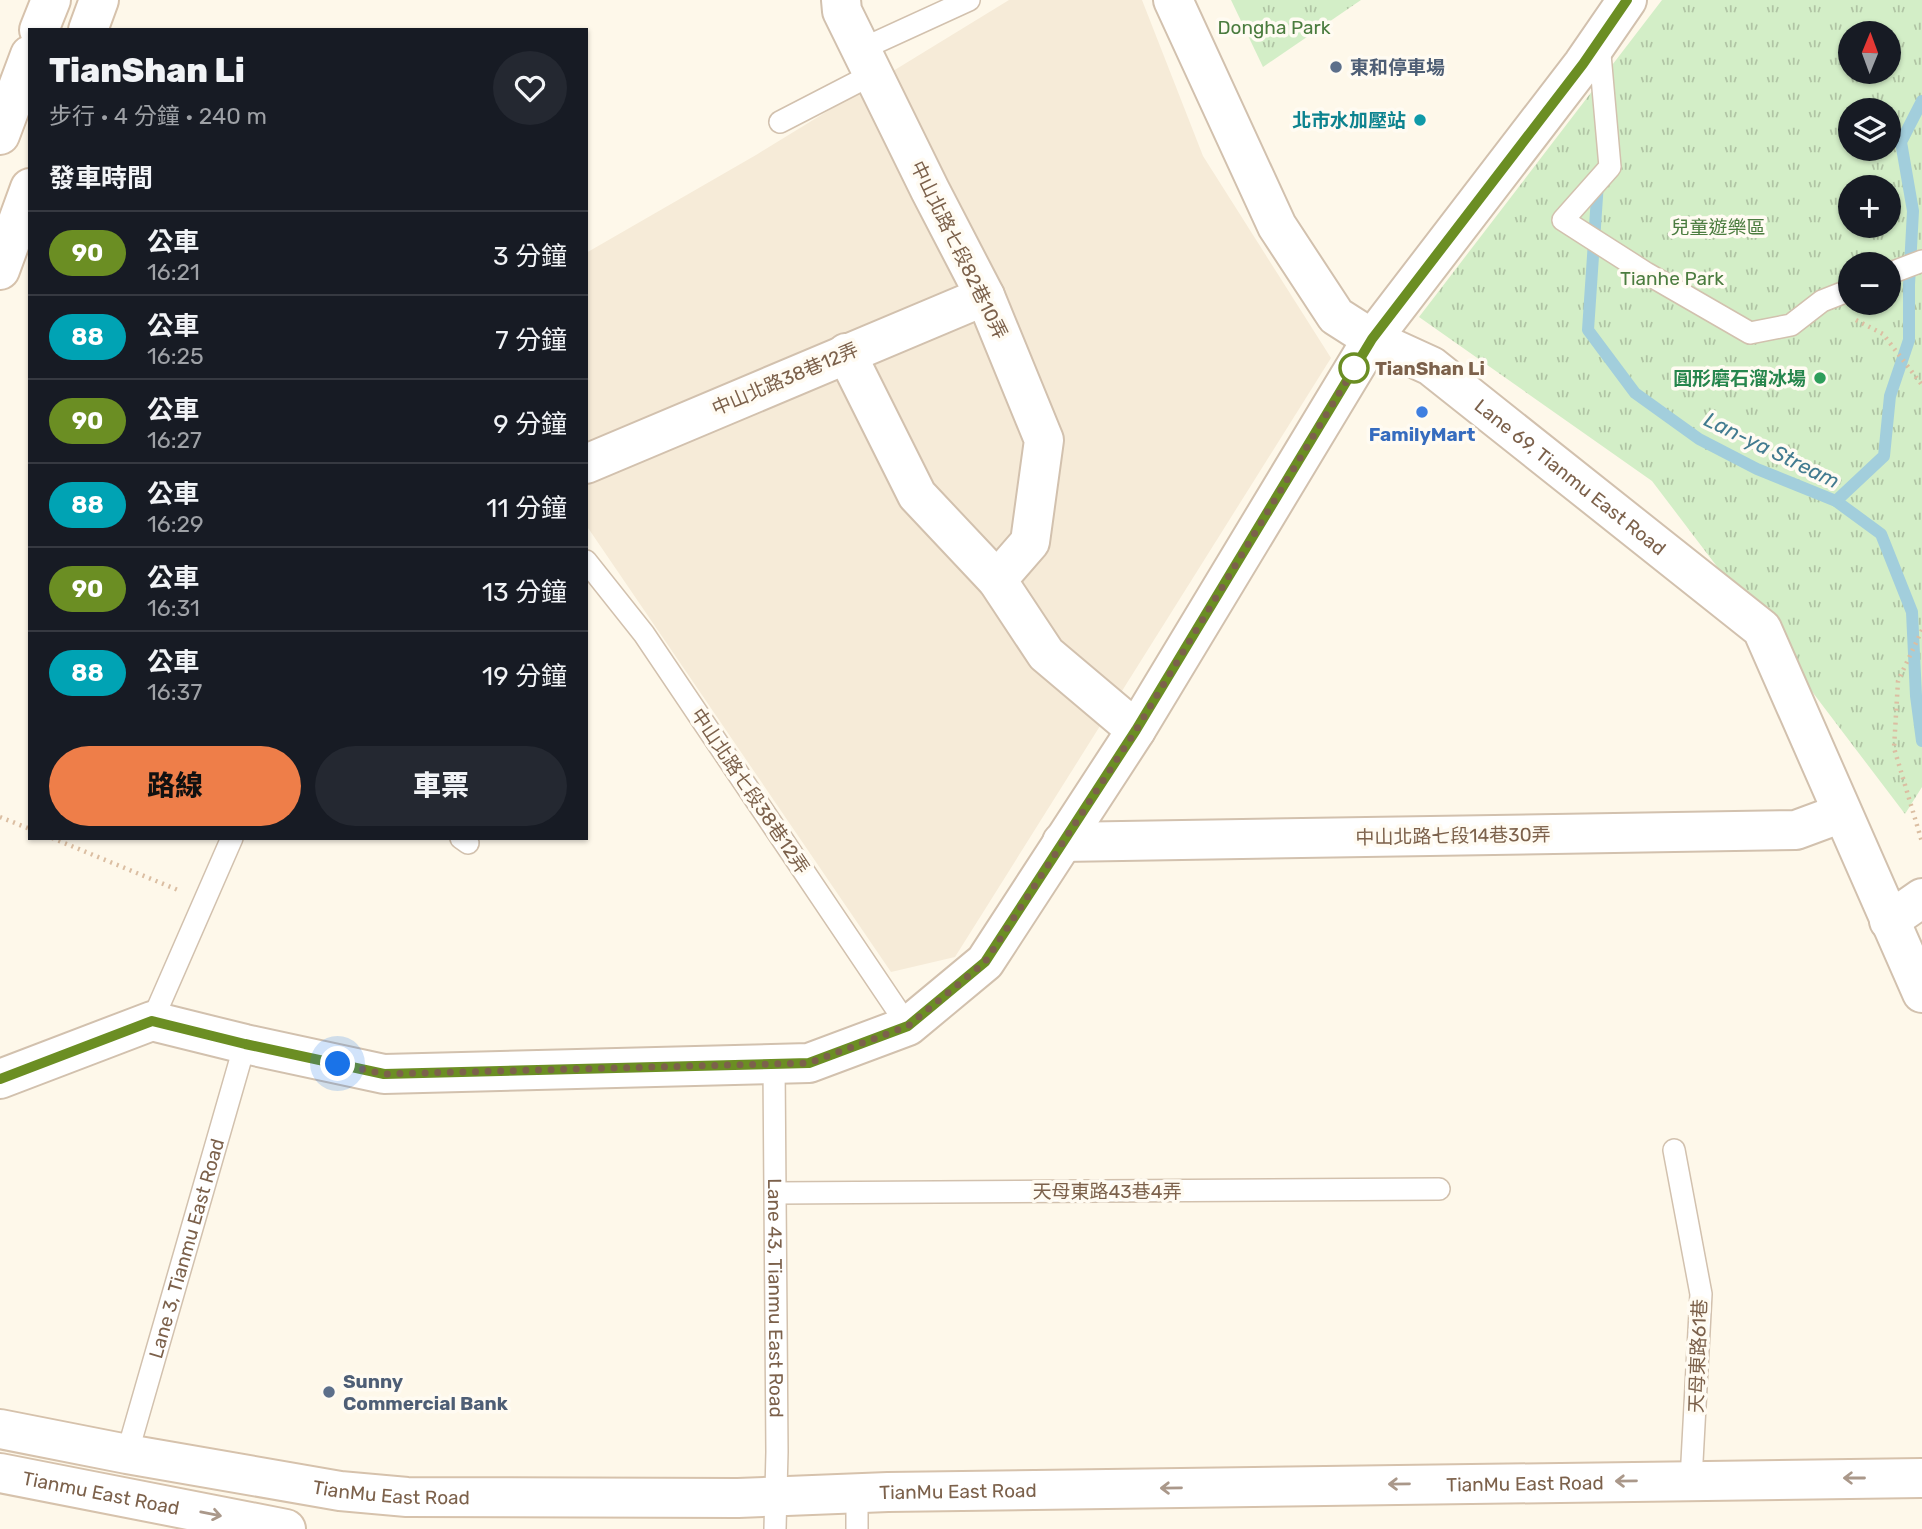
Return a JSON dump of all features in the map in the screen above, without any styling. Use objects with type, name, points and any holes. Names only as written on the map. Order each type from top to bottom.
[{"type":"street","points":[[40,28],[51,0]]},
{"type":"street","points":[[89,28],[99,0]]},
{"type":"street","name":"中山北路七段82巷10弄","points":[[841,0],[842,11],[985,296],[1044,440],[1030,542],[997,580]]},
{"type":"street","name":"Lane 69, Tianmu East Road","points":[[1172,0],[1278,226],[1336,316],[1372,339],[1431,366],[1762,629],[1922,993]]},
{"type":"street","points":[[0,1079],[152,1021],[384,1074],[809,1063],[908,1026],[985,962],[1136,730],[1372,339],[1583,64],[1627,0]]},
{"type":"street","points":[[10,110],[28,60]]},
{"type":"street","points":[[0,270],[28,193]]},
{"type":"street","name":"中山北路38巷12弄","points":[[588,463],[985,296]]},
{"type":"street","points":[[846,353],[917,495],[997,580],[1046,654],[1136,730]]},
{"type":"street","name":"中山北路七段14巷30弄","points":[[1062,842],[1796,830],[1842,813]]},
{"type":"street","points":[[1889,921],[1922,898]]},
{"type":"street","name":"TianMu East Road","points":[[0,1429],[340,1491],[407,1497],[775,1513],[1691,1480],[1922,1478]]},
{"type":"street","name":"Tianmu East Road","points":[[0,1473],[286,1529]]},
{"type":"lane","points":[[780,122],[868,62],[969,0]]},
{"type":"lane","points":[[1599,38],[1610,167],[1563,220],[1646,273],[1750,333],[1791,325],[1822,301],[1838,295]]},
{"type":"lane","points":[[1901,269],[1922,261]]},
{"type":"lane","name":"中山北路七段38巷12弄","points":[[588,563],[645,634],[908,1026]]},
{"type":"lane","points":[[152,1021],[231,840]]},
{"type":"lane","name":"Lane 3, Tianmu East Road","points":[[127,1454],[245,1044]]},
{"type":"lane","name":"Lane 43, Tianmu East Road","points":[[775,1065],[775,1513]]},
{"type":"lane","name":"天母東路61巷","points":[[1674,1150],[1701,1294],[1691,1480]]},
{"type":"lane","name":"天母東路43巷4弄","points":[[776,1193],[1439,1189]]},
{"type":"path","points":[[1822,301],[1883,334],[1922,385]]},
{"type":"path","points":[[1922,630],[1898,681],[1894,748],[1922,842]]},
{"type":"path","points":[[0,817],[28,828]]},
{"type":"path","points":[[57,840],[206,901]]},
{"type":"shaded area","points":[[1009,0],[1142,0],[1203,156],[1331,358],[955,957],[891,972],[588,528],[588,252],[756,155]]},
{"type":"green space","name":"Dongha Park","points":[[1231,0],[1361,0],[1263,67]]},
{"type":"green space","name":"Tianhe Park","points":[[1662,0],[1922,0],[1922,787],[1905,814],[1652,481],[1419,317]]},
{"type":"waterway","points":[[1836,501],[1884,456],[1890,396],[1909,340],[1913,211],[1901,142],[1922,101]]},
{"type":"waterway","name":"Lan-ya Stream","points":[[1598,182],[1588,330],[1635,393],[1699,439],[1757,469],[1836,501],[1881,534],[1912,612],[1916,696],[1922,741]]},
{"type":"bus line","name":"90","points":[[0,1079],[152,1021],[384,1074],[809,1063],[908,1026],[985,962],[1136,730],[1372,339],[1583,64],[1627,0]]},
{"type":"place","name":"東和停車場","points":[[1336,67]]},
{"type":"place","name":"北市水加壓站","points":[[1420,120]]},
{"type":"place","name":"TianShan Li","points":[[1354,368]]},
{"type":"place","name":"圓形磨石溜冰場","points":[[1820,378]]},
{"type":"place","name":"FamilyMart","points":[[1422,412]]},
{"type":"place","name":"Sunny Commercial Bank","points":[[329,1392]]},
{"type":"route","points":[[338,1064],[384,1074],[809,1063],[908,1026],[985,962],[1136,730],[1358,362],[1354,368]]},
{"type":"park label","name":"兒童遊樂區","points":[[1718,227]]}]
